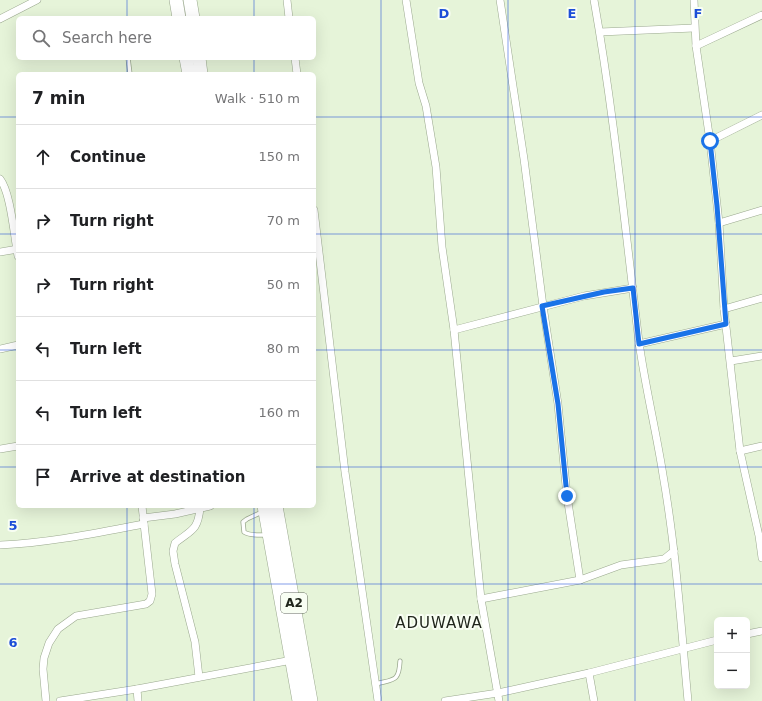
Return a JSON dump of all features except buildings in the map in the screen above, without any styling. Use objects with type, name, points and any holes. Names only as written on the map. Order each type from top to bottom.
[{"type":"highway","points":[[176,0],[179,16]]},
{"type":"highway","points":[[190,0],[193,16]]},
{"type":"highway","points":[[186,60],[189,72]]},
{"type":"highway","points":[[198,60],[201,72]]},
{"type":"highway","name":"A2","points":[[269,508],[269,535],[299,701]]},
{"type":"highway","name":"A2","points":[[269,508],[312,701]]},
{"type":"street","points":[[0,19],[37,0]]},
{"type":"street","points":[[287,0],[289,16]]},
{"type":"street","points":[[406,0],[419,83],[426,106],[436,167],[442,247],[454,330],[481,599],[499,701]]},
{"type":"street","points":[[500,0],[524,159],[542,306],[558,404],[567,496],[580,580]]},
{"type":"street","points":[[594,0],[600,32],[639,344],[663,475],[674,551],[688,701]]},
{"type":"street","points":[[694,0],[694,28],[710,141],[724,309],[740,451],[760,536],[762,558]]},
{"type":"street","points":[[696,46],[762,15]]},
{"type":"street","points":[[600,32],[694,28]]},
{"type":"street","points":[[295,60],[297,72]]},
{"type":"street","points":[[710,141],[762,115]]},
{"type":"street","points":[[0,179],[5,188],[16,240]]},
{"type":"street","points":[[718,223],[762,210]]},
{"type":"street","points":[[316,234],[345,472],[378,701]]},
{"type":"street","points":[[0,252],[16,252]]},
{"type":"street","points":[[454,330],[542,306],[604,292],[633,288]]},
{"type":"street","points":[[724,309],[762,298]]},
{"type":"street","points":[[639,344],[726,324]]},
{"type":"street","points":[[0,349],[16,345]]},
{"type":"street","points":[[731,361],[762,356]]},
{"type":"street","points":[[0,449],[16,446]]},
{"type":"street","points":[[740,451],[762,446]]},
{"type":"street","points":[[46,701],[43,669],[44,658],[49,643],[58,629],[76,616],[146,604],[150,602],[152,594],[142,508]]},
{"type":"street","points":[[0,545],[23,544],[85,535],[200,508],[200,518],[197,525],[192,531],[175,543],[174,551],[195,642],[199,677]]},
{"type":"street","points":[[481,599],[580,580],[621,565],[664,559],[674,551]]},
{"type":"street","points":[[750,633],[762,631]]},
{"type":"street","points":[[448,701],[498,693],[589,673],[714,641]]},
{"type":"street","points":[[60,701],[137,689],[292,660]]},
{"type":"street","points":[[589,673],[594,701]]},
{"type":"street","points":[[137,689],[138,701]]},
{"type":"lane","points":[[128,60],[130,72]]},
{"type":"lane","points":[[269,508],[247,518],[244,522],[244,532],[247,534],[269,535]]},
{"type":"lane","points":[[376,684],[396,678],[400,672],[400,661]]},
{"type":"district","name":"ADUWAWA","points":[[439,623]]},
{"type":"route","points":[[567,496],[558,404],[542,306],[604,292],[633,288],[639,344],[726,324],[717,206],[710,141]]}]
